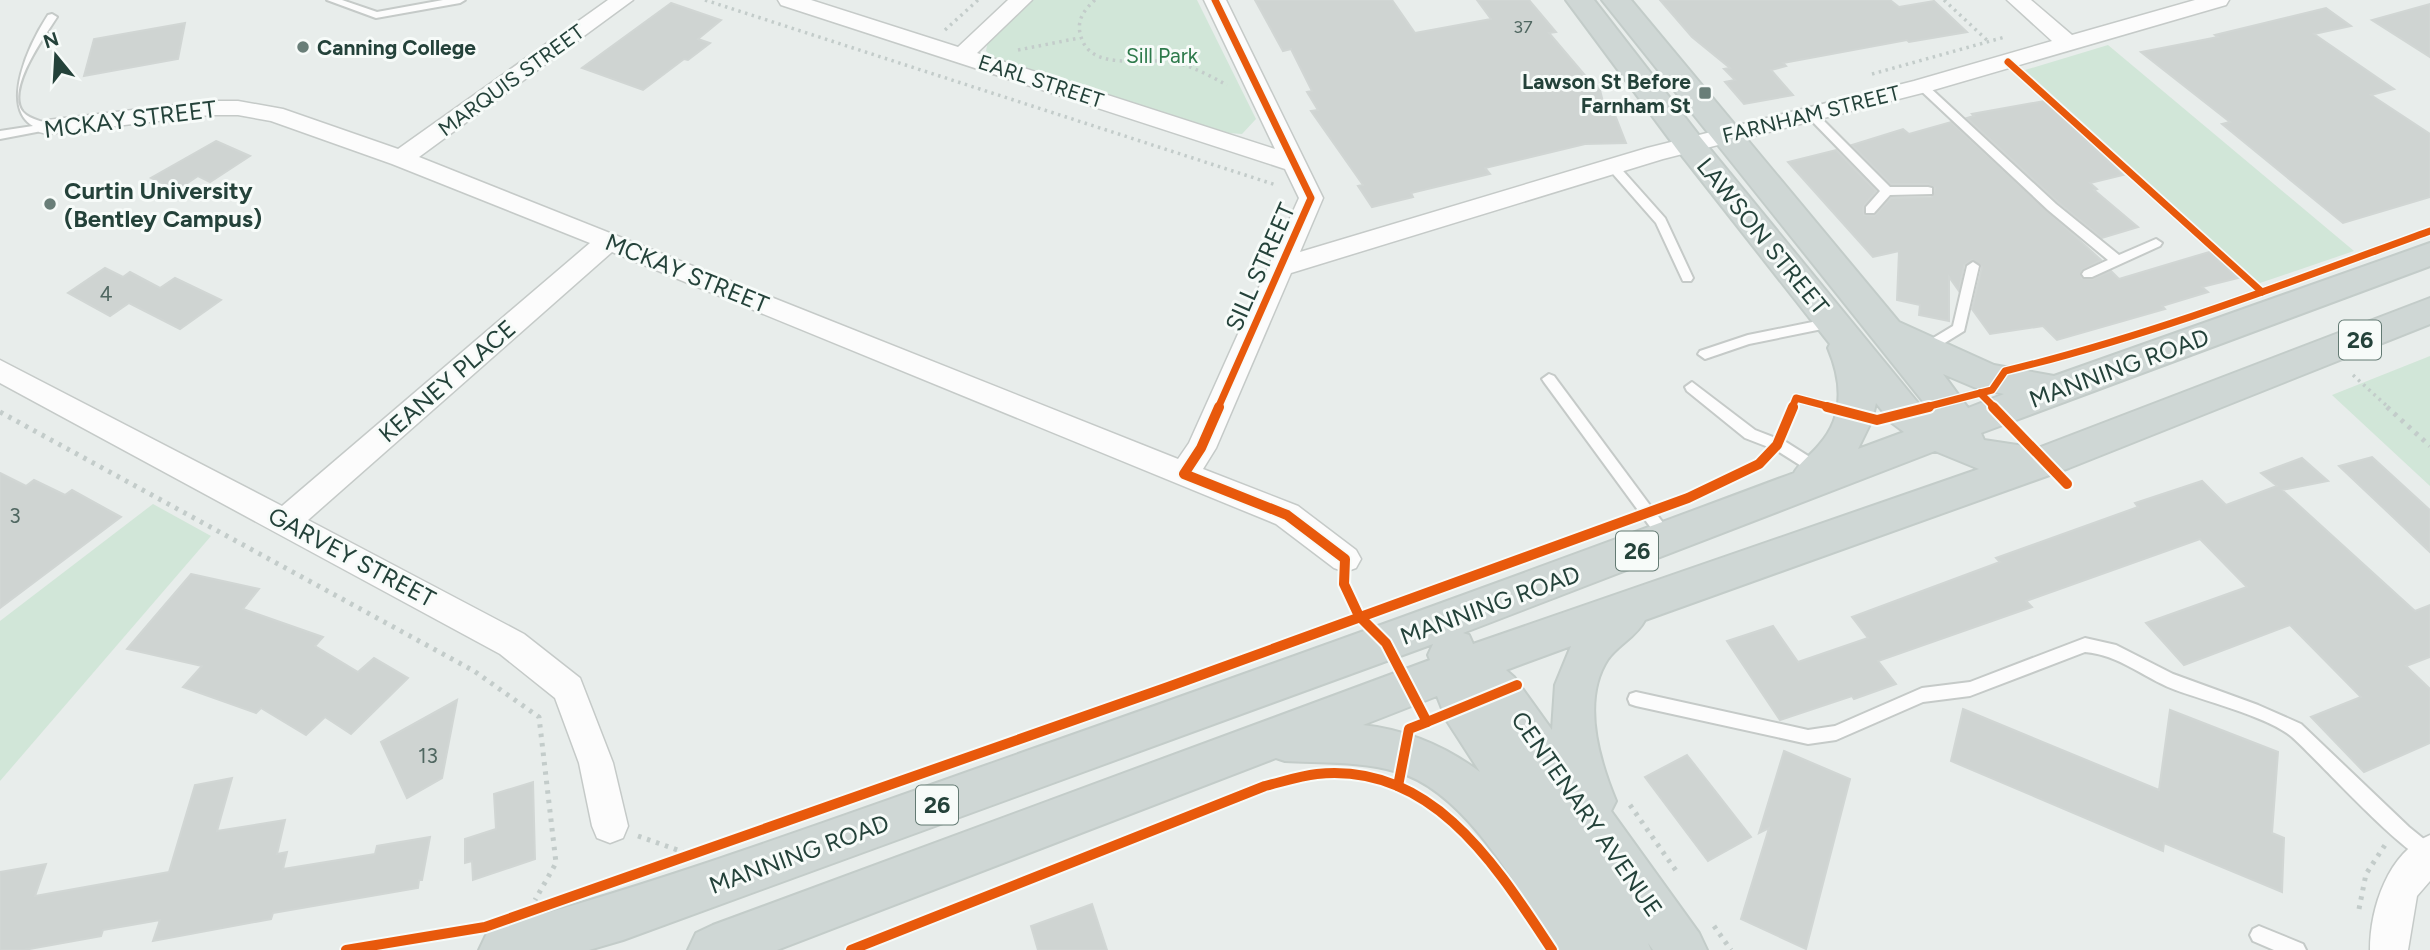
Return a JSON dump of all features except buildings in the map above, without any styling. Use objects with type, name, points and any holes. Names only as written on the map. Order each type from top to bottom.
[{"type":"main road","name":"LAWSON STREET","points":[[1580,0],[1690,145],[1905,413],[2001,459],[2046,461]]},
{"type":"main road","name":"LAWSON STREET","points":[[1616,0],[1945,402],[1955,436]]},
{"type":"main road","name":"MANNING ROAD","points":[[504,950],[623,916],[1386,643],[1667,539],[1805,480],[1955,436],[2055,390],[2430,254]]},
{"type":"main road","name":"MANNING ROAD","points":[[713,950],[1269,740],[1458,664],[1633,606],[2046,461],[2289,368],[2430,310]]},
{"type":"main road","points":[[1805,480],[1846,439],[1856,420],[1859,397],[1852,359],[1832,323]]},
{"type":"main road","points":[[1884,327],[1924,349],[1989,378],[2055,390]]},
{"type":"main road","points":[[1938,498],[1961,482],[1969,458],[1955,436]]},
{"type":"main road","points":[[1613,849],[1584,782],[1573,739],[1574,694],[1582,666],[1594,645],[1633,606]]},
{"type":"main road","points":[[1458,664],[1463,627],[1482,608]]},
{"type":"main road","name":"CENTENARY AVENUE","points":[[1386,643],[1417,645],[1458,664],[1499,691],[1613,849],[1695,933]]},
{"type":"main road","name":"CENTENARY AVENUE","points":[[1458,664],[1462,707],[1626,950]]},
{"type":"main road","points":[[1269,740],[1364,745],[1414,756],[1450,774],[1480,800],[1523,857],[1585,950]]},
{"type":"street","name":"MARQUIS STREET","points":[[401,159],[622,0]]},
{"type":"street","name":"EARL STREET","points":[[789,0],[1293,163]]},
{"type":"street","points":[[962,55],[1021,0]]},
{"type":"street","name":"SILL STREET","points":[[1184,474],[1201,448],[1311,198],[1215,0]]},
{"type":"street","points":[[2018,0],[2068,43]]},
{"type":"street","name":"FARNHAM STREET","points":[[1283,266],[1612,166],[1922,86],[2218,0]]},
{"type":"street","name":"MCKAY STREET","points":[[47,127],[188,110],[237,108],[275,114],[401,159],[609,241],[1287,515],[1345,559]]},
{"type":"street","name":"KEANEY PLACE","points":[[286,521],[609,241]]},
{"type":"street","name":"GARVEY STREET","points":[[0,370],[512,644],[568,689],[596,763],[610,826]]},
{"type":"street","points":[[2389,950],[2400,888],[2429,854]]},
{"type":"lane","points":[[332,0],[376,15],[460,0]]},
{"type":"lane","points":[[47,127],[19,115],[12,104],[6,83],[52,17]]},
{"type":"lane","points":[[1922,86],[2052,207],[2118,261]]},
{"type":"lane","points":[[1811,114],[1887,191],[1928,191]]},
{"type":"lane","name":"MCKAY STREET","points":[[0,135],[47,127]]},
{"type":"lane","points":[[1612,166],[1661,221],[1687,278]]},
{"type":"lane","points":[[1870,211],[1887,191]]},
{"type":"lane","points":[[2088,274],[2157,243]]},
{"type":"lane","points":[[1924,349],[1959,328],[1973,266]]},
{"type":"lane","points":[[1705,354],[1748,340],[1832,323]]},
{"type":"lane","points":[[1549,379],[1667,539]]},
{"type":"lane","points":[[1692,387],[1750,434],[1781,446],[1805,480]]},
{"type":"lane","points":[[1636,699],[1808,737],[1836,733],[1922,695],[1970,689],[2085,645],[2099,645],[2129,657],[2176,683],[2277,719],[2295,729],[2403,833],[2429,854]]},
{"type":"lane","points":[[2259,934],[2297,950]]},
{"type":"path","points":[[705,0],[1280,186]]},
{"type":"path","points":[[941,34],[978,0]]},
{"type":"path","points":[[1095,0],[1080,15],[1079,38],[1088,50],[1126,63],[1175,63],[1232,88]]},
{"type":"path","points":[[1944,0],[2008,62]]},
{"type":"path","points":[[1861,77],[2008,36]]},
{"type":"path","points":[[1007,52],[1079,38]]},
{"type":"path","points":[[2353,375],[2430,446]]},
{"type":"path","points":[[0,412],[474,671],[539,717],[556,863],[529,910]]},
{"type":"path","points":[[1623,795],[1685,883]]},
{"type":"path","points":[[610,826],[690,855]]},
{"type":"path","points":[[678,859],[702,851]]},
{"type":"path","points":[[529,910],[542,906]]},
{"type":"path","points":[[1695,933],[1731,950]]},
{"type":"green space","name":"Sill Park","points":[[1029,0],[1197,0],[1256,119],[1242,134],[1228,133],[996,60],[986,51],[988,40]]},
{"type":"green space","points":[[2108,45],[2354,251],[2260,283],[2025,70]]},
{"type":"green space","points":[[2430,356],[2430,486],[2332,395]]},
{"type":"green space","points":[[153,504],[211,536],[0,781],[0,621]]},
{"type":"cycle path","points":[[1215,0],[1311,198],[1201,448],[1184,474],[1287,515],[1345,559],[1344,584],[1359,616],[1386,643],[1427,722],[1409,729],[1398,786]]},
{"type":"cycle path","points":[[2008,62],[2262,292]]},
{"type":"cycle path","points":[[346,950],[485,927],[1168,687],[1688,498],[1759,464],[1777,445],[1796,398],[1877,420],[1992,390],[2005,371],[2059,358],[2262,292],[2430,231]]},
{"type":"cycle path","points":[[1980,393],[2067,484]]},
{"type":"cycle path","points":[[1427,722],[1517,685]]},
{"type":"cycle path","points":[[851,950],[1265,786],[1324,774],[1376,780],[1407,791],[1434,806],[1458,825],[1499,871],[1552,950]]},
{"type":"place","name":"Canning College","points":[[303,47]]},
{"type":"place","name":"Lawson St Before Farnham St","points":[[1705,93]]},
{"type":"place","name":"Curtin University (Bentley Campus)","points":[[50,204]]}]
